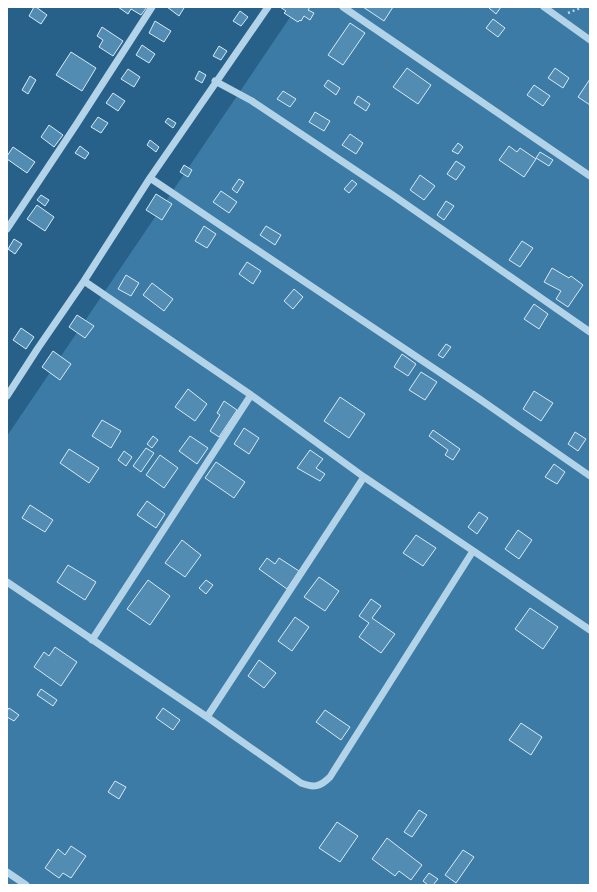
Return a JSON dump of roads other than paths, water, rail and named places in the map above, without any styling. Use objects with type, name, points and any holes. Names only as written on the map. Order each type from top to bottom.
[{"type":"street","points":[[7,229],[152,7]]},
{"type":"street","points":[[7,396],[215,81],[268,7]]},
{"type":"street","points":[[343,7],[590,176]]},
{"type":"street","points":[[544,7],[590,40]]},
{"type":"street","points":[[215,81],[252,101],[590,332]]},
{"type":"street","points":[[150,178],[478,398],[590,476]]},
{"type":"street","points":[[84,281],[251,395],[364,477],[590,630]]},
{"type":"street","points":[[92,640],[251,395]]},
{"type":"street","points":[[207,717],[364,477]]},
{"type":"street","points":[[7,582],[207,717],[301,783],[310,786],[317,786],[324,783],[330,777],[473,551]]},
{"type":"street","points":[[7,872],[26,885]]}]
